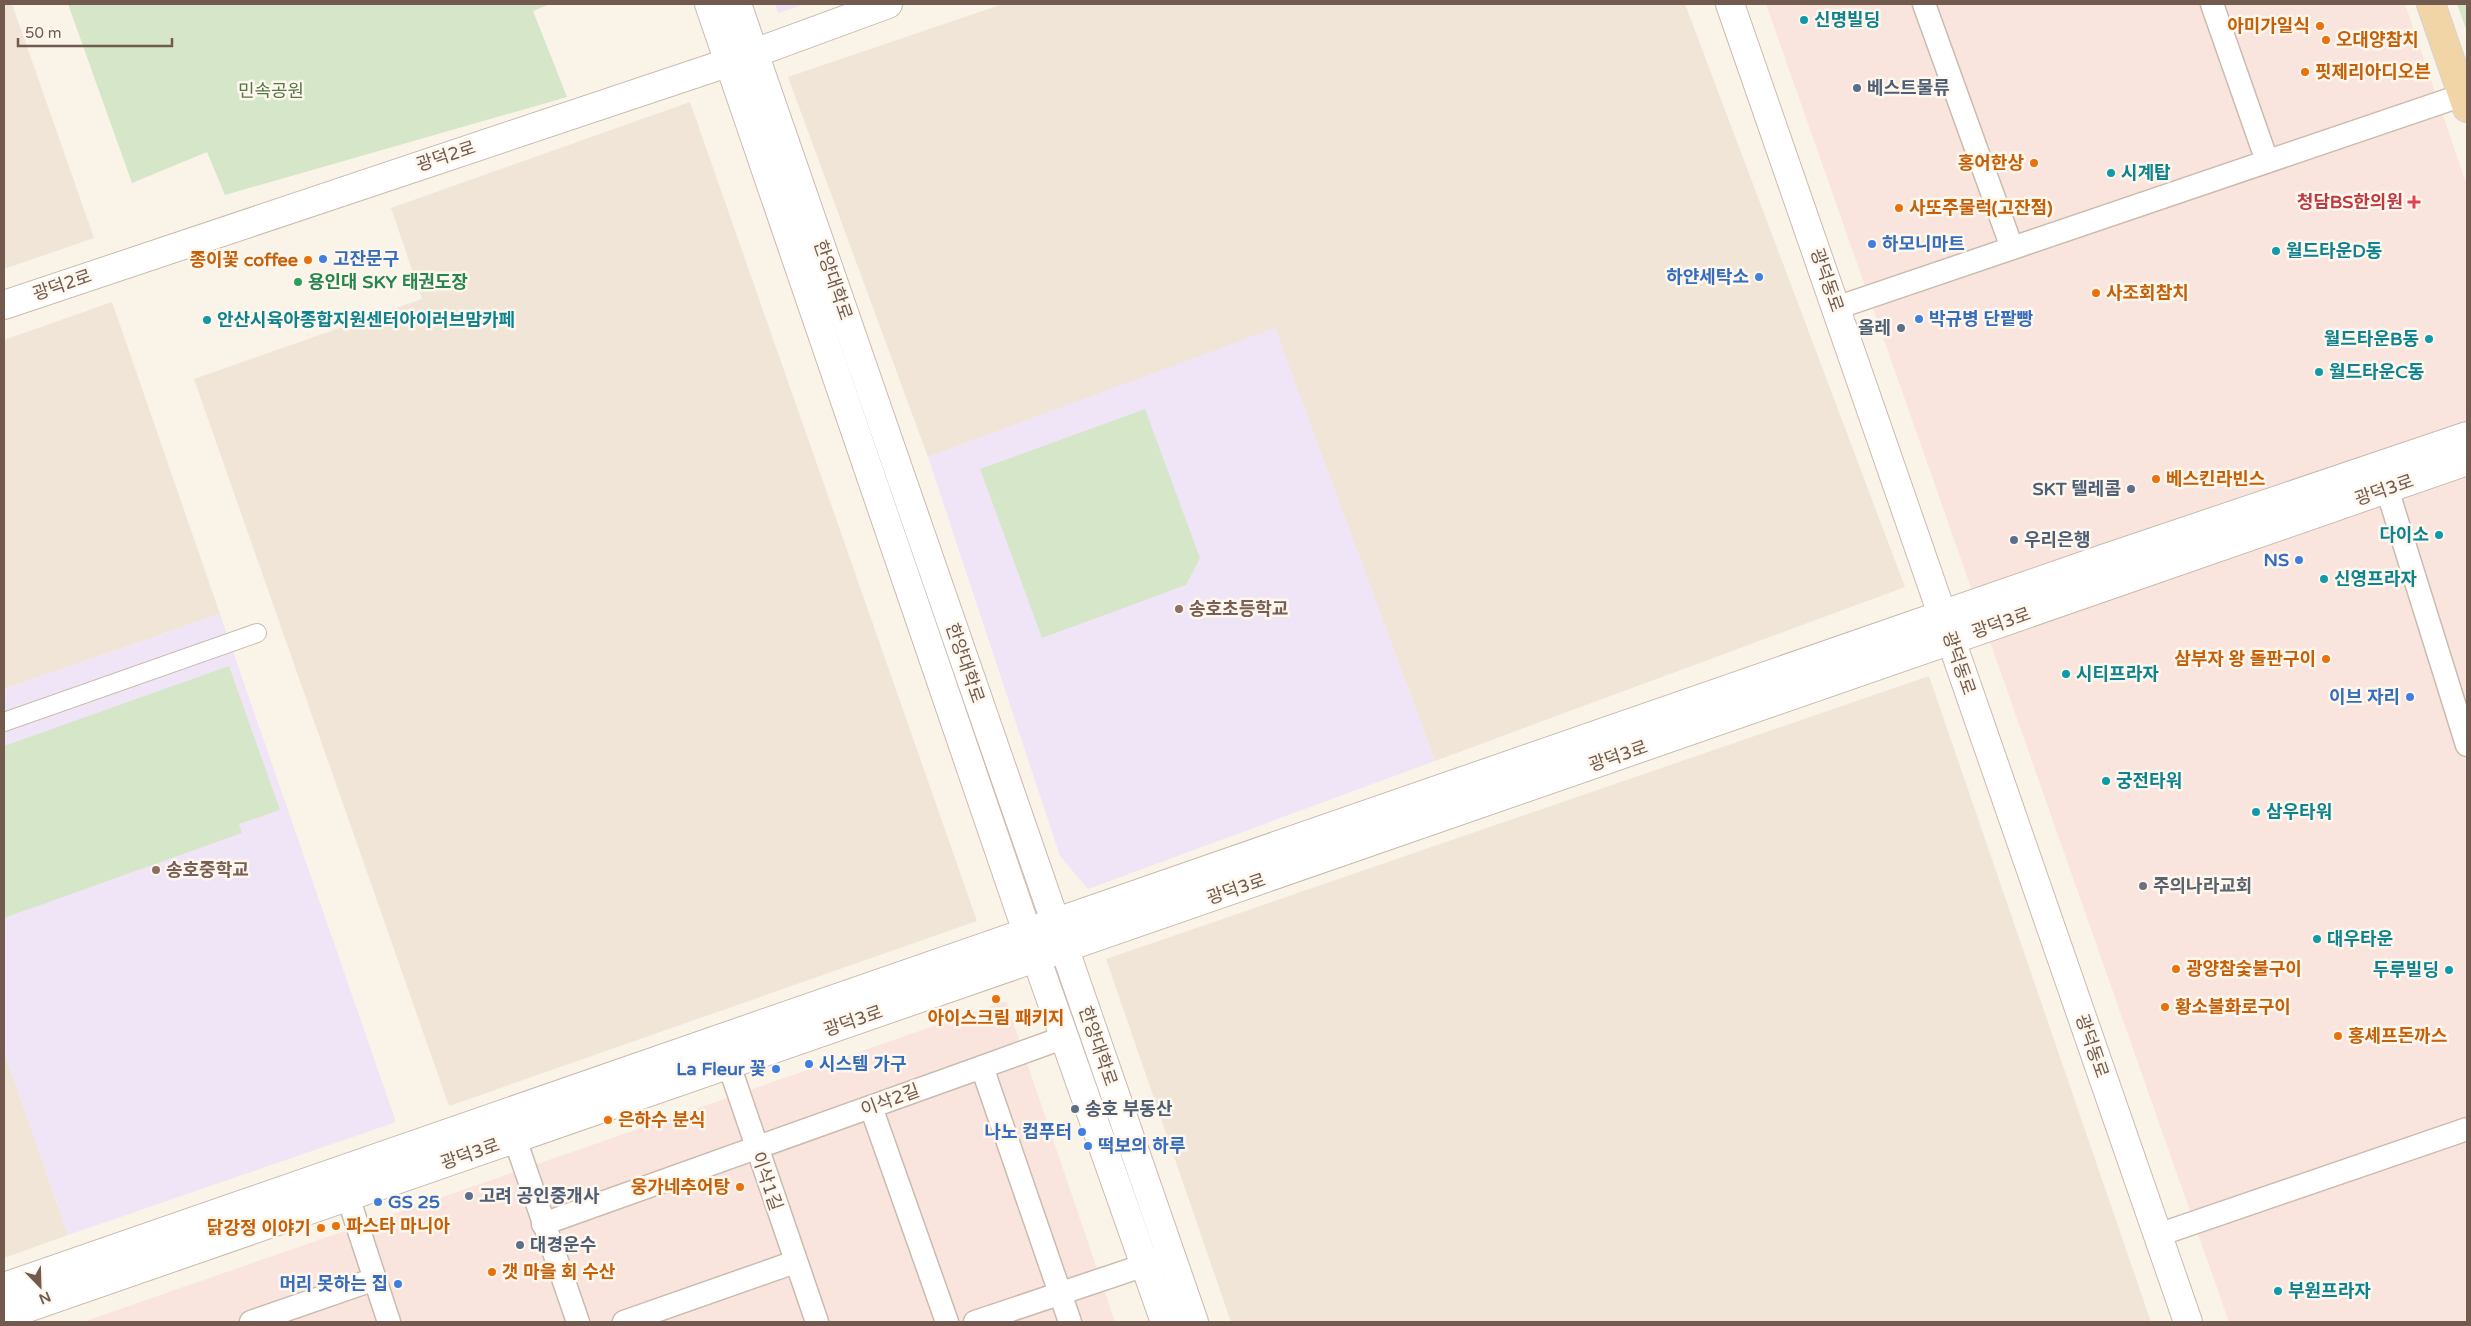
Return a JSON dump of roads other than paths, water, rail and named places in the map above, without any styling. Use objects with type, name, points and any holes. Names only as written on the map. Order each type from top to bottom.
[{"type":"main road","points":[[2431,4],[2465,101]]},
{"type":"street","name":"한양대학로","points":[[709,4],[742,57],[1064,948],[1158,1261],[1165,1322]]},
{"type":"street","name":"한양대학로","points":[[737,4],[742,57],[1036,958],[1065,1037],[1158,1261],[1194,1322]]},
{"type":"street","name":"광덕2로","points":[[4,305],[742,57],[888,4]]},
{"type":"street","name":"광덕동로","points":[[1730,4],[2188,1322]]},
{"type":"street","points":[[1924,4],[2012,248]]},
{"type":"street","points":[[2212,4],[2268,161]]},
{"type":"street","points":[[1836,308],[2268,161],[2465,101]]},
{"type":"street","name":"광덕3로","points":[[4,1287],[1943,615],[2467,436]]},
{"type":"street","name":"광덕3로","points":[[4,1316],[1952,641],[2467,460]]},
{"type":"street","points":[[2387,489],[2467,745]]},
{"type":"street","points":[[4,722],[257,633]]},
{"type":"street","name":"이삭2길","points":[[543,1224],[1065,1037]]},
{"type":"street","name":"이삭1길","points":[[715,1040],[728,1064],[817,1322]]},
{"type":"street","points":[[982,1067],[1070,1322]]},
{"type":"street","points":[[871,1107],[947,1322]]},
{"type":"street","points":[[2158,1235],[2467,1129]]},
{"type":"street","points":[[515,1139],[578,1322]]},
{"type":"street","points":[[348,1197],[389,1322]]},
{"type":"street","points":[[975,1322],[1158,1261]]},
{"type":"street","points":[[624,1322],[796,1262]]},
{"type":"street","points":[[251,1322],[375,1279]]},
{"type":"place","name":"신명빌딩","points":[[1804,20]]},
{"type":"place","name":"아미가일식","points":[[2320,26]]},
{"type":"place","name":"오대양참치","points":[[2326,40]]},
{"type":"place","name":"핏제리아디오븐","points":[[2305,72]]},
{"type":"place","name":"베스트물류","points":[[1857,88]]},
{"type":"place","name":"홍어한상","points":[[2034,163]]},
{"type":"place","name":"시계탑","points":[[2111,173]]},
{"type":"place","name":"청담BS한의원","points":[[2414,202]]},
{"type":"place","name":"사또주물럭(고잔점)","points":[[1899,208]]},
{"type":"place","name":"하모니마트","points":[[1872,244]]},
{"type":"place","name":"월드타운D동","points":[[2276,251]]},
{"type":"place","name":"고잔문구","points":[[323,259]]},
{"type":"place","name":"종이꽃 coffee","points":[[308,260]]},
{"type":"place","name":"하얀세탁소","points":[[1759,277]]},
{"type":"place","name":"용인대 SKY 태권도장","points":[[298,282]]},
{"type":"place","name":"사조회참치","points":[[2096,293]]},
{"type":"place","name":"박규병 단팥빵","points":[[1919,319]]},
{"type":"place","name":"안산시육아종합지원센터아이러브맘카페","points":[[207,320]]},
{"type":"place","name":"올레","points":[[1901,328]]},
{"type":"place","name":"월드타운B동","points":[[2429,339]]},
{"type":"place","name":"월드타운C동","points":[[2319,372]]},
{"type":"place","name":"베스킨라빈스","points":[[2156,479]]},
{"type":"place","name":"SKT 텔레콤","points":[[2131,489]]},
{"type":"place","name":"다이소","points":[[2439,535]]},
{"type":"place","name":"우리은행","points":[[2014,540]]},
{"type":"place","name":"NS","points":[[2299,560]]},
{"type":"place","name":"신영프라자","points":[[2324,579]]},
{"type":"place","name":"송호초등학교","points":[[1179,609]]},
{"type":"place","name":"삼부자 왕 돌판구이","points":[[2326,659]]},
{"type":"place","name":"시티프라자","points":[[2066,674]]},
{"type":"place","name":"이브 자리","points":[[2410,697]]},
{"type":"place","name":"궁전타워","points":[[2106,781]]},
{"type":"place","name":"삼우타워","points":[[2256,812]]},
{"type":"place","name":"송호중학교","points":[[156,870]]},
{"type":"place","name":"주의나라교회","points":[[2143,886]]},
{"type":"place","name":"대우타운","points":[[2317,939]]},
{"type":"place","name":"광양참숯불구이","points":[[2176,969]]},
{"type":"place","name":"두루빌딩","points":[[2449,970]]},
{"type":"place","name":"아이스크림 패키지","points":[[996,999]]},
{"type":"place","name":"황소불화로구이","points":[[2165,1007]]},
{"type":"place","name":"홍셰프돈까스","points":[[2338,1036]]},
{"type":"place","name":"시스템 가구","points":[[809,1064]]},
{"type":"place","name":"La Fleur 꽃","points":[[776,1069]]},
{"type":"place","name":"송호 부동산","points":[[1075,1109]]},
{"type":"place","name":"은하수 분식","points":[[608,1120]]},
{"type":"place","name":"나노 컴푸터","points":[[1082,1132]]},
{"type":"place","name":"떡보의 하루","points":[[1088,1146]]},
{"type":"place","name":"웅가네추어탕","points":[[740,1187]]},
{"type":"place","name":"고려 공인중개사","points":[[469,1196]]},
{"type":"place","name":"GS 25","points":[[378,1202]]},
{"type":"place","name":"파스타 마니아","points":[[336,1226]]},
{"type":"place","name":"닭강정 이야기","points":[[321,1228]]},
{"type":"place","name":"대경운수","points":[[520,1245]]},
{"type":"place","name":"갯 마을 회 수산","points":[[492,1272]]},
{"type":"place","name":"머리 못하는 집","points":[[398,1284]]},
{"type":"place","name":"부원프라자","points":[[2278,1291]]},
{"type":"park label","name":"민속공원","points":[[271,91]]}]
